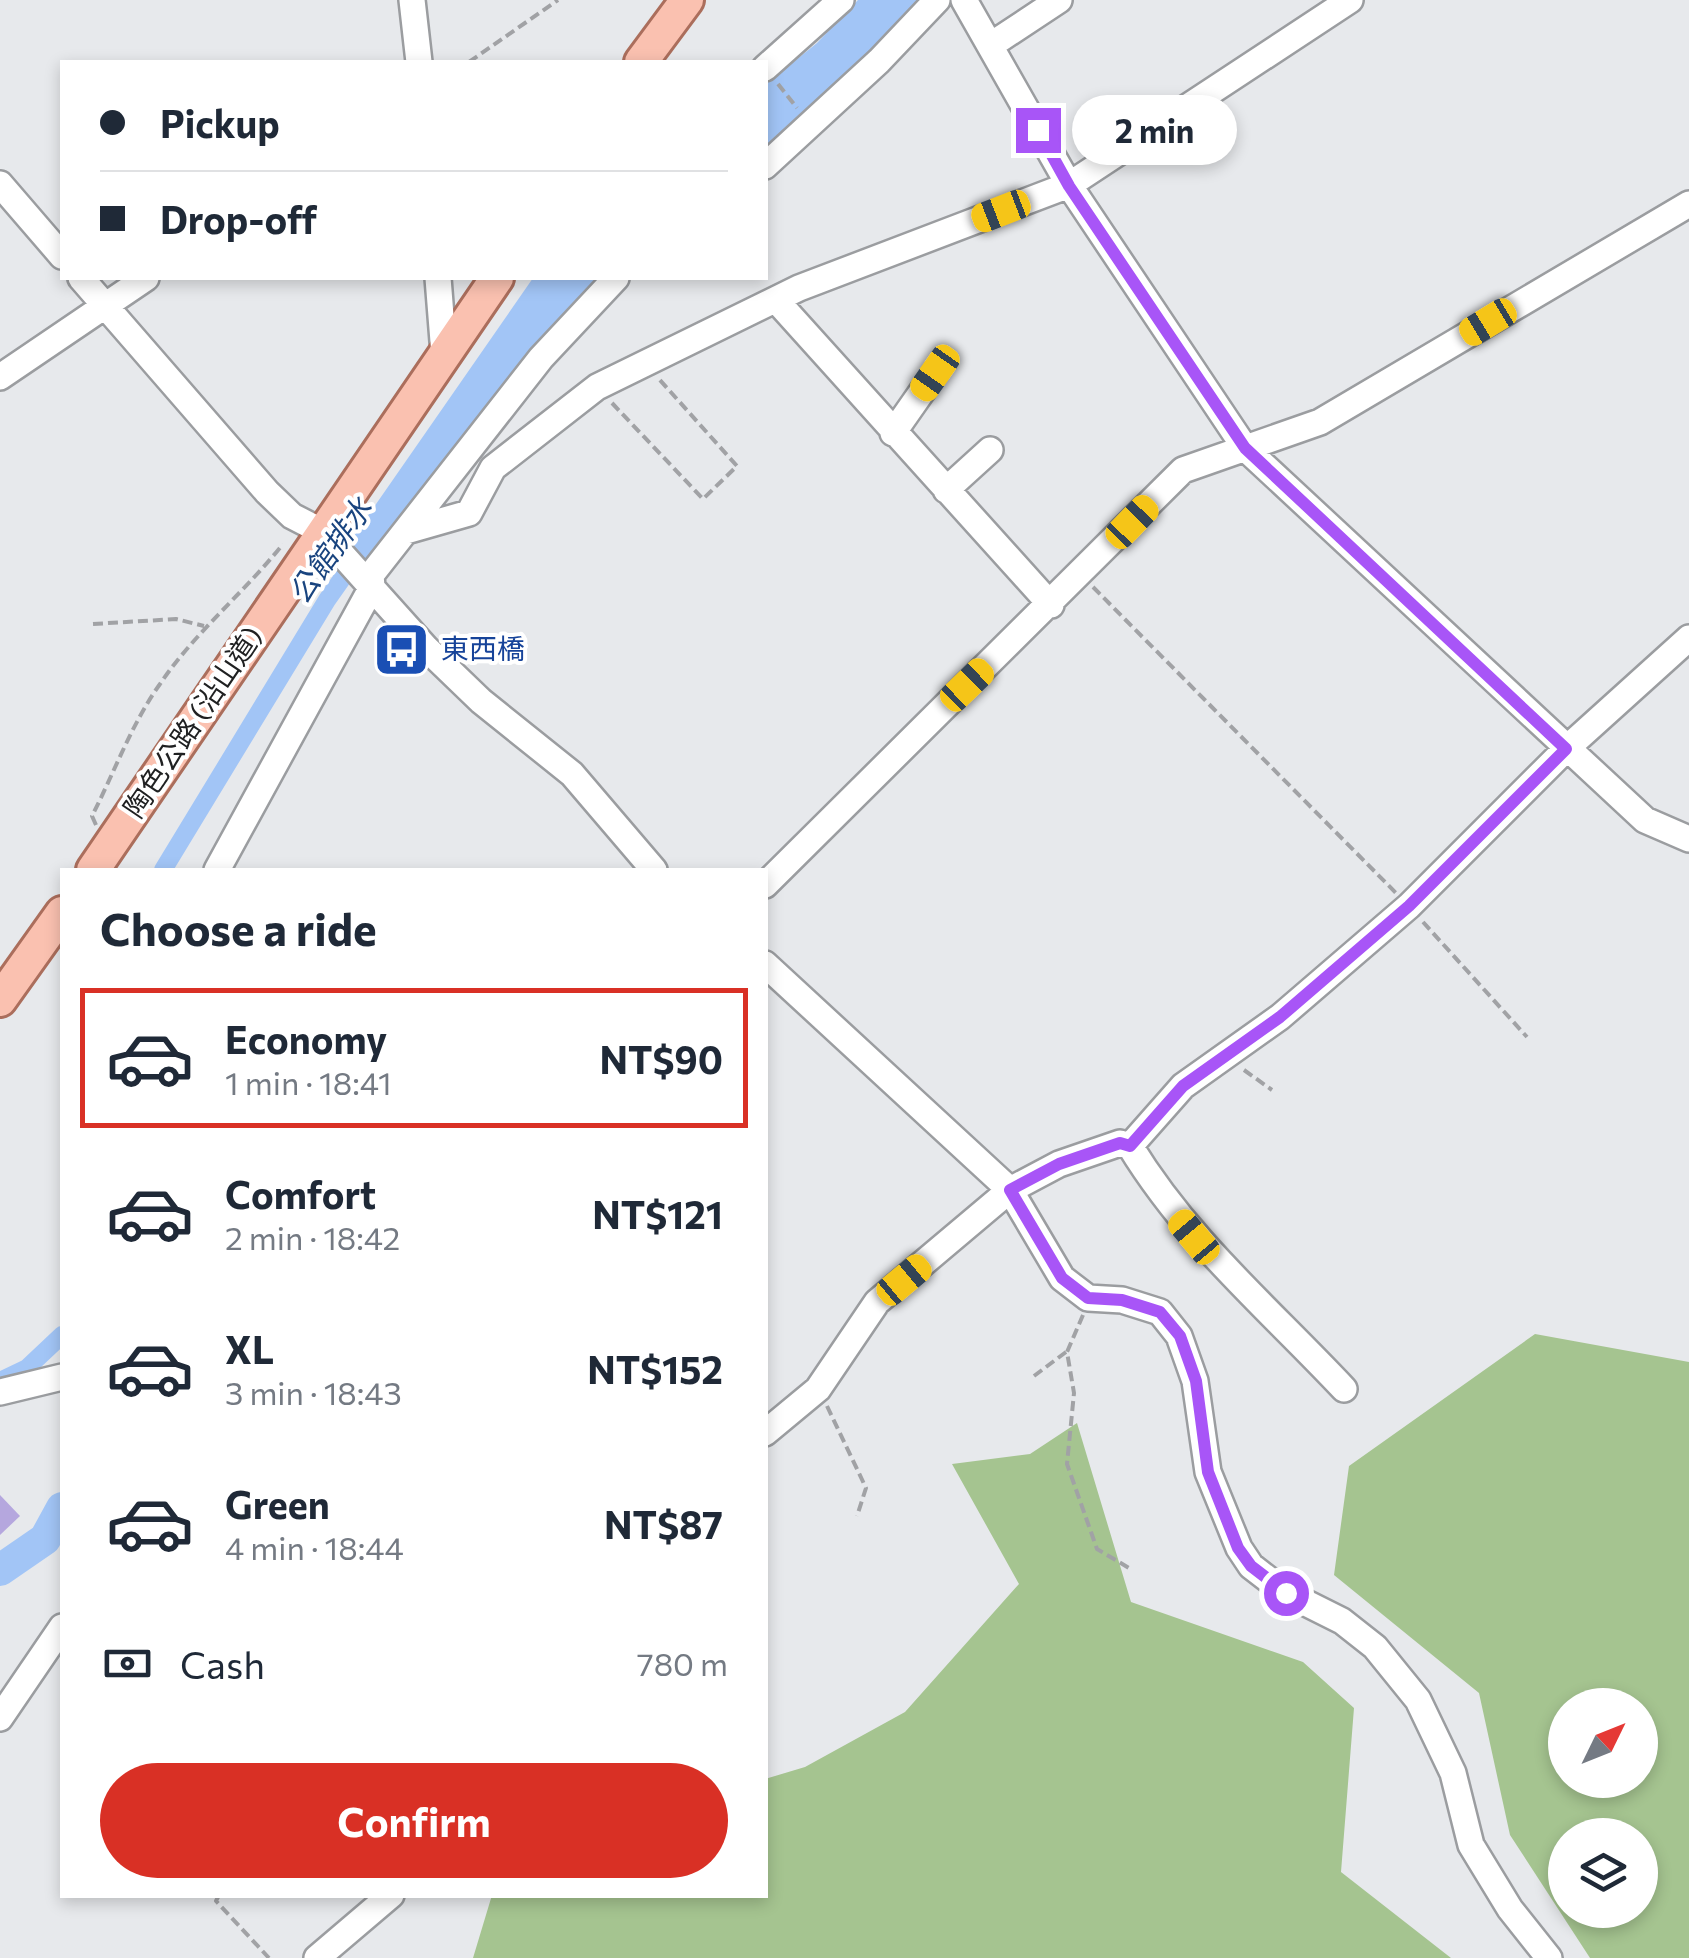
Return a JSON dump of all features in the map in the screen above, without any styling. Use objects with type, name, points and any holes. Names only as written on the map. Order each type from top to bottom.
[{"type":"main road","points":[[643,60],[688,0]]},
{"type":"main road","name":"陶色公路 (沿山道)","points":[[101,860],[330,541],[444,354],[497,280]]},
{"type":"main road","points":[[0,1000],[60,916]]},
{"type":"street","points":[[412,0],[419,60]]},
{"type":"street","points":[[771,76],[841,0]]},
{"type":"street","points":[[768,163],[937,0]]},
{"type":"street","points":[[964,0],[1069,186],[1245,448],[1645,820],[1689,839]]},
{"type":"street","points":[[991,46],[1059,0]]},
{"type":"street","points":[[406,531],[469,512],[493,468],[598,387],[776,300],[1069,186],[1350,0]]},
{"type":"street","points":[[0,184],[60,254]]},
{"type":"street","points":[[768,882],[854,792],[1051,606],[1183,470],[1320,422],[1689,204]]},
{"type":"street","points":[[84,280],[266,492],[292,516],[330,541],[481,701],[572,774],[652,868]]},
{"type":"street","points":[[0,377],[143,280]]},
{"type":"street","points":[[438,280],[444,354]]},
{"type":"street","points":[[218,868],[372,587],[370,575],[542,358],[614,280]]},
{"type":"street","points":[[776,300],[1051,606]]},
{"type":"street","points":[[893,434],[935,373]]},
{"type":"street","points":[[946,490],[990,450]]},
{"type":"street","points":[[1130,1146],[1183,1086],[1280,1017],[1409,906],[1566,749],[1689,638]]},
{"type":"street","points":[[768,967],[1010,1190],[1062,1278],[1088,1298],[1122,1300],[1160,1312],[1180,1336],[1196,1381],[1208,1472],[1238,1548],[1251,1566],[1286,1593],[1342,1621],[1375,1647],[1418,1700],[1453,1773],[1471,1845],[1510,1909],[1549,1958]]},
{"type":"street","points":[[768,1431],[818,1389],[877,1302],[1010,1190],[1059,1164],[1120,1143],[1130,1146],[1164,1202],[1194,1237],[1344,1388]]},
{"type":"street","points":[[0,1392],[60,1377]]},
{"type":"street","points":[[0,1718],[60,1630]]},
{"type":"street","points":[[318,1958],[326,1946],[387,1898]]},
{"type":"path","points":[[471,60],[558,0]]},
{"type":"path","points":[[771,76],[811,125]]},
{"type":"path","points":[[598,387],[703,499],[737,466],[646,364]]},
{"type":"path","points":[[101,860],[92,816],[158,686],[204,626],[240,597],[284,544]]},
{"type":"path","points":[[1080,574],[1409,906],[1527,1037]]},
{"type":"path","points":[[93,624],[176,620],[204,626]]},
{"type":"path","points":[[1226,1056],[1272,1090]]},
{"type":"path","points":[[1034,1376],[1066,1352],[1088,1298]]},
{"type":"path","points":[[1066,1352],[1074,1393],[1067,1464],[1097,1549],[1129,1568]]},
{"type":"path","points":[[818,1389],[866,1488],[857,1516]]},
{"type":"path","points":[[218,1898],[216,1902],[269,1958]]},
{"type":"green space","points":[[1535,1334],[1689,1362],[1689,1958],[1590,1958],[1570,1928],[1658,1928],[1658,1818],[1548,1818],[1548,1893],[1510,1835],[1479,1693],[1334,1575],[1349,1466]]},
{"type":"green space","points":[[1077,1423],[1131,1602],[1303,1662],[1354,1708],[1341,1872],[1451,1958],[473,1958],[491,1898],[768,1898],[768,1778],[805,1767],[905,1712],[1019,1584],[952,1464],[1030,1454]]},
{"type":"water","points":[[858,0],[928,0],[768,149],[768,83],[817,43]]},
{"type":"water","points":[[532,280],[597,280],[505,383],[370,567],[349,543]]},
{"type":"building","points":[[0,1495],[20,1516],[0,1535]]},
{"type":"waterway","name":"公館排水","points":[[164,868],[327,600],[358,556]]},
{"type":"waterway","points":[[0,1381],[27,1368],[60,1337]]},
{"type":"waterway","points":[[0,1570],[45,1539],[60,1512]]},
{"type":"place","name":"東西橋","points":[[402,649]]},
{"type":"route","points":[[1038,130],[1069,186],[1245,448],[1566,749],[1409,906],[1280,1017],[1183,1086],[1130,1146],[1120,1143],[1059,1164],[1010,1190],[1062,1278],[1088,1298],[1122,1300],[1160,1312],[1180,1336],[1196,1381],[1208,1472],[1238,1548],[1251,1566],[1286,1593]]}]
